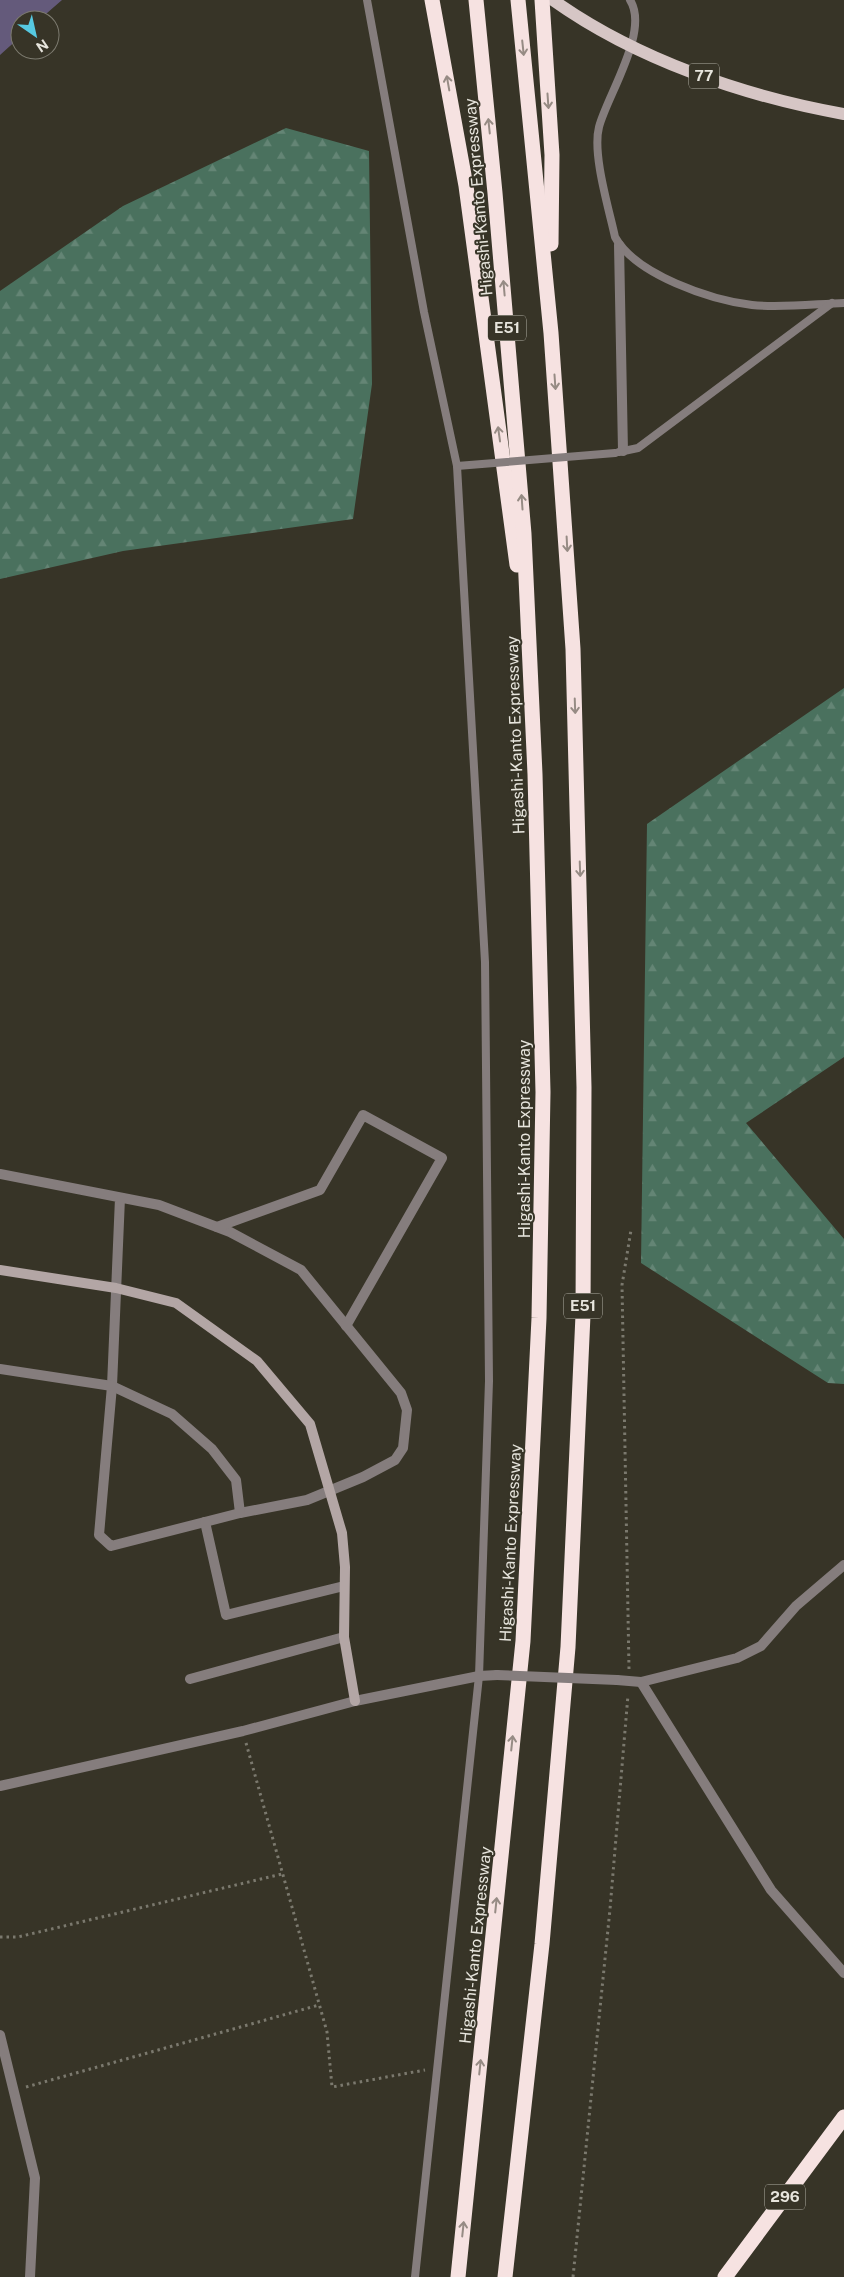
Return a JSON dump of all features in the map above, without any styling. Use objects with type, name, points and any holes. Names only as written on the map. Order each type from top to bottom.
[{"type":"highway","points":[[432,0],[466,186],[530,656]]},
{"type":"highway","name":"Higashi-Kanto Expressway","points":[[458,2277],[523,1641],[539,1318],[543,1082],[539,913],[524,534],[476,0]]},
{"type":"highway","name":"E51","points":[[505,2277],[542,1944],[568,1646],[583,1315],[584,1077],[574,687],[567,544],[551,333],[518,0]]},
{"type":"highway","points":[[542,0],[552,155],[551,333]]},
{"type":"highway","name":"296","points":[[725,2277],[844,2117]]},
{"type":"main road","name":"77","points":[[553,0],[574,15],[630,47],[727,84],[777,99],[844,114]]},
{"type":"street","points":[[619,245],[619,452]]},
{"type":"street","points":[[217,1226],[320,1190],[363,1116],[442,1158],[346,1326]]},
{"type":"street","points":[[0,1174],[159,1205],[217,1226],[301,1270],[401,1393],[407,1410],[406,1425],[403,1448],[395,1460],[363,1478],[307,1500],[240,1513],[111,1546],[99,1535],[112,1386],[120,1198]]},
{"type":"street","points":[[0,1270],[116,1288],[176,1303],[257,1361],[310,1424],[342,1533],[345,1567],[344,1637],[355,1700]]},
{"type":"street","points":[[0,1369],[112,1386],[172,1414],[212,1449],[236,1480],[240,1513]]},
{"type":"street","points":[[206,1522],[226,1615],[344,1586]]},
{"type":"street","points":[[0,1786],[243,1731],[355,1700],[479,1676],[497,1675],[641,1682],[737,1658],[761,1646],[796,1606],[844,1565]]},
{"type":"street","points":[[190,1679],[344,1637]]},
{"type":"street","points":[[641,1682],[771,1890],[844,1973]]},
{"type":"street","points":[[0,2035],[35,2178],[30,2277]]},
{"type":"lane","points":[[366,0],[424,312],[457,466],[485,962],[489,1381],[479,1676],[415,2277]]},
{"type":"lane","points":[[630,0],[635,18],[630,47],[625,66],[599,128],[597,142],[598,157],[615,237],[619,245],[654,273],[692,290],[720,299],[754,305],[844,303]]},
{"type":"lane","points":[[457,466],[619,452],[638,448],[832,303]]},
{"type":"path","points":[[573,2277],[610,1909],[630,1681],[622,1285],[631,1230]]},
{"type":"path","points":[[243,1731],[327,2032],[332,2087],[437,2067]]},
{"type":"path","points":[[0,1937],[18,1938],[282,1874]]},
{"type":"path","points":[[14,2090],[319,2004]]},
{"type":"green space","points":[[286,128],[369,151],[372,384],[353,519],[123,551],[0,579],[0,291],[123,206]]},
{"type":"green space","points":[[844,688],[844,1057],[746,1123],[844,1239],[844,1384],[828,1383],[641,1263],[647,824]]},
{"type":"building","points":[[0,0],[62,0],[50,10],[10,10],[10,46],[0,55]]}]
